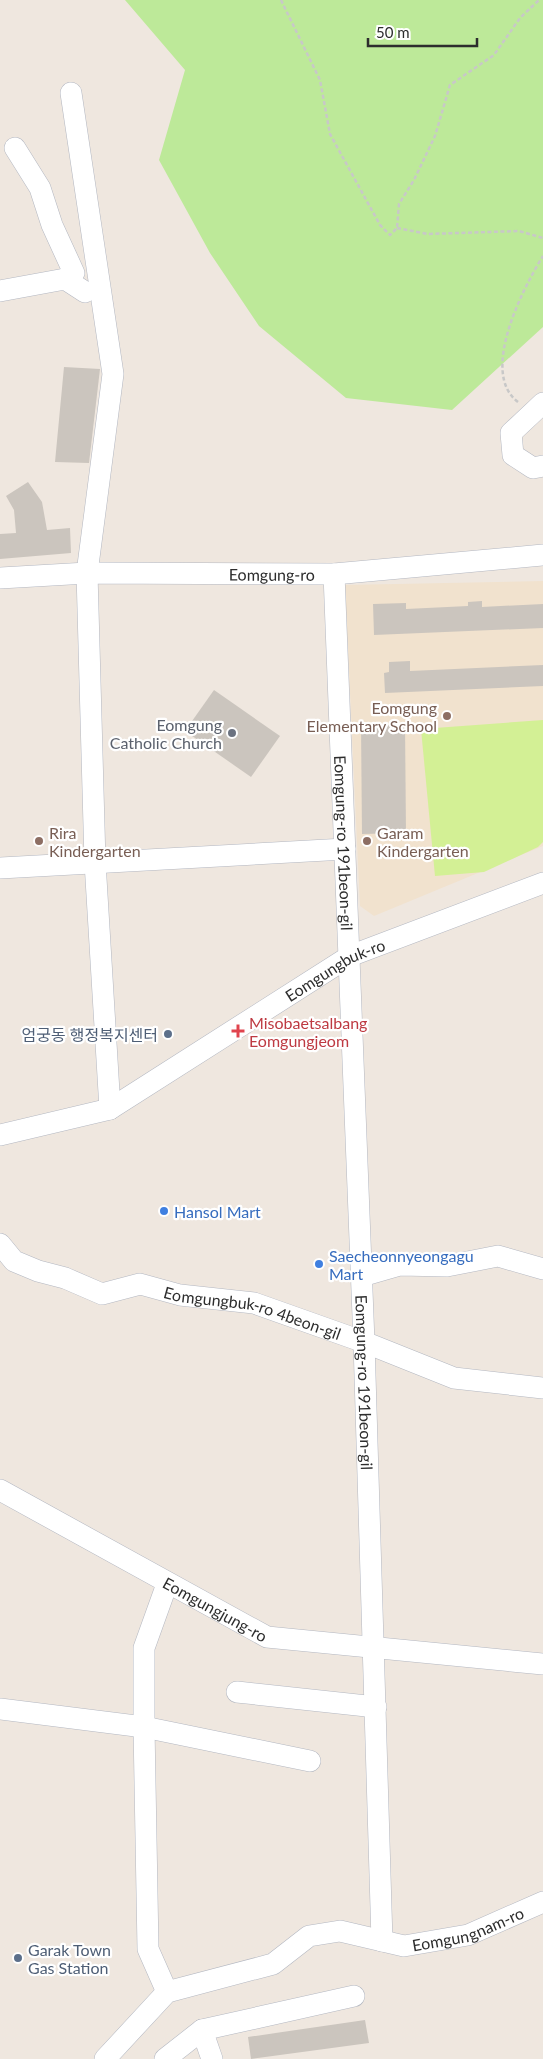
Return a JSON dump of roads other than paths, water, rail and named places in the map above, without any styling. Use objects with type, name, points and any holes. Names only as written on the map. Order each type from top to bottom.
[{"type":"street","points":[[71,93],[113,374],[87,573],[95,862],[110,1109]]},
{"type":"street","points":[[0,291],[65,279],[74,273],[52,224],[40,188],[15,148]]},
{"type":"street","points":[[65,279],[84,292]]},
{"type":"street","points":[[533,403],[510,433],[513,456],[533,468],[543,466]]},
{"type":"street","name":"Eomgung-ro","points":[[0,578],[87,573],[334,574],[543,555]]},
{"type":"street","name":"Eomgung-ro 191beon-gil","points":[[334,574],[362,1276],[375,1650],[382,1941]]},
{"type":"street","points":[[0,868],[345,848]]},
{"type":"street","name":"Eomgungbuk-ro","points":[[0,1135],[110,1109],[350,956],[543,882]]},
{"type":"street","name":"Eomgungbuk-ro 4beon-gil","points":[[0,1244],[14,1261],[38,1271],[65,1278],[102,1294],[140,1284],[180,1295],[254,1303],[364,1342],[454,1378],[543,1388]]},
{"type":"street","points":[[362,1276],[400,1265],[447,1266],[498,1256],[543,1269]]},
{"type":"street","name":"Eomgungjung-ro","points":[[0,1490],[167,1584],[267,1637],[375,1650],[543,1664]]},
{"type":"street","points":[[105,2059],[167,1992],[148,1949],[144,1648],[167,1584]]},
{"type":"street","points":[[237,1692],[376,1706]]},
{"type":"street","points":[[0,1709],[144,1727],[310,1761]]},
{"type":"street","name":"Eomgungnam-ro","points":[[167,1992],[273,1964],[309,1936],[340,1932],[404,1946],[468,1935],[543,1902]]},
{"type":"street","points":[[165,2059],[202,2030],[354,1996]]},
{"type":"street","points":[[202,2030],[212,2059]]},
{"type":"place","name":"Eomgung Elementary School","points":[[447,716]]},
{"type":"place","name":"Eomgung Catholic Church","points":[[232,733]]},
{"type":"place","name":"Rira Kindergarten","points":[[39,841]]},
{"type":"place","name":"Garam Kindergarten","points":[[367,841]]},
{"type":"place","name":"Misobaetsalbang Eomgungjeom","points":[[238,1031]]},
{"type":"place","name":"엄궁동 행정복지센터","points":[[168,1034]]},
{"type":"place","name":"Hansol Mart","points":[[164,1211]]},
{"type":"place","name":"Saecheonnyeongagu Mart","points":[[319,1264]]},
{"type":"place","name":"Garak Town Gas Station","points":[[18,1958]]}]
